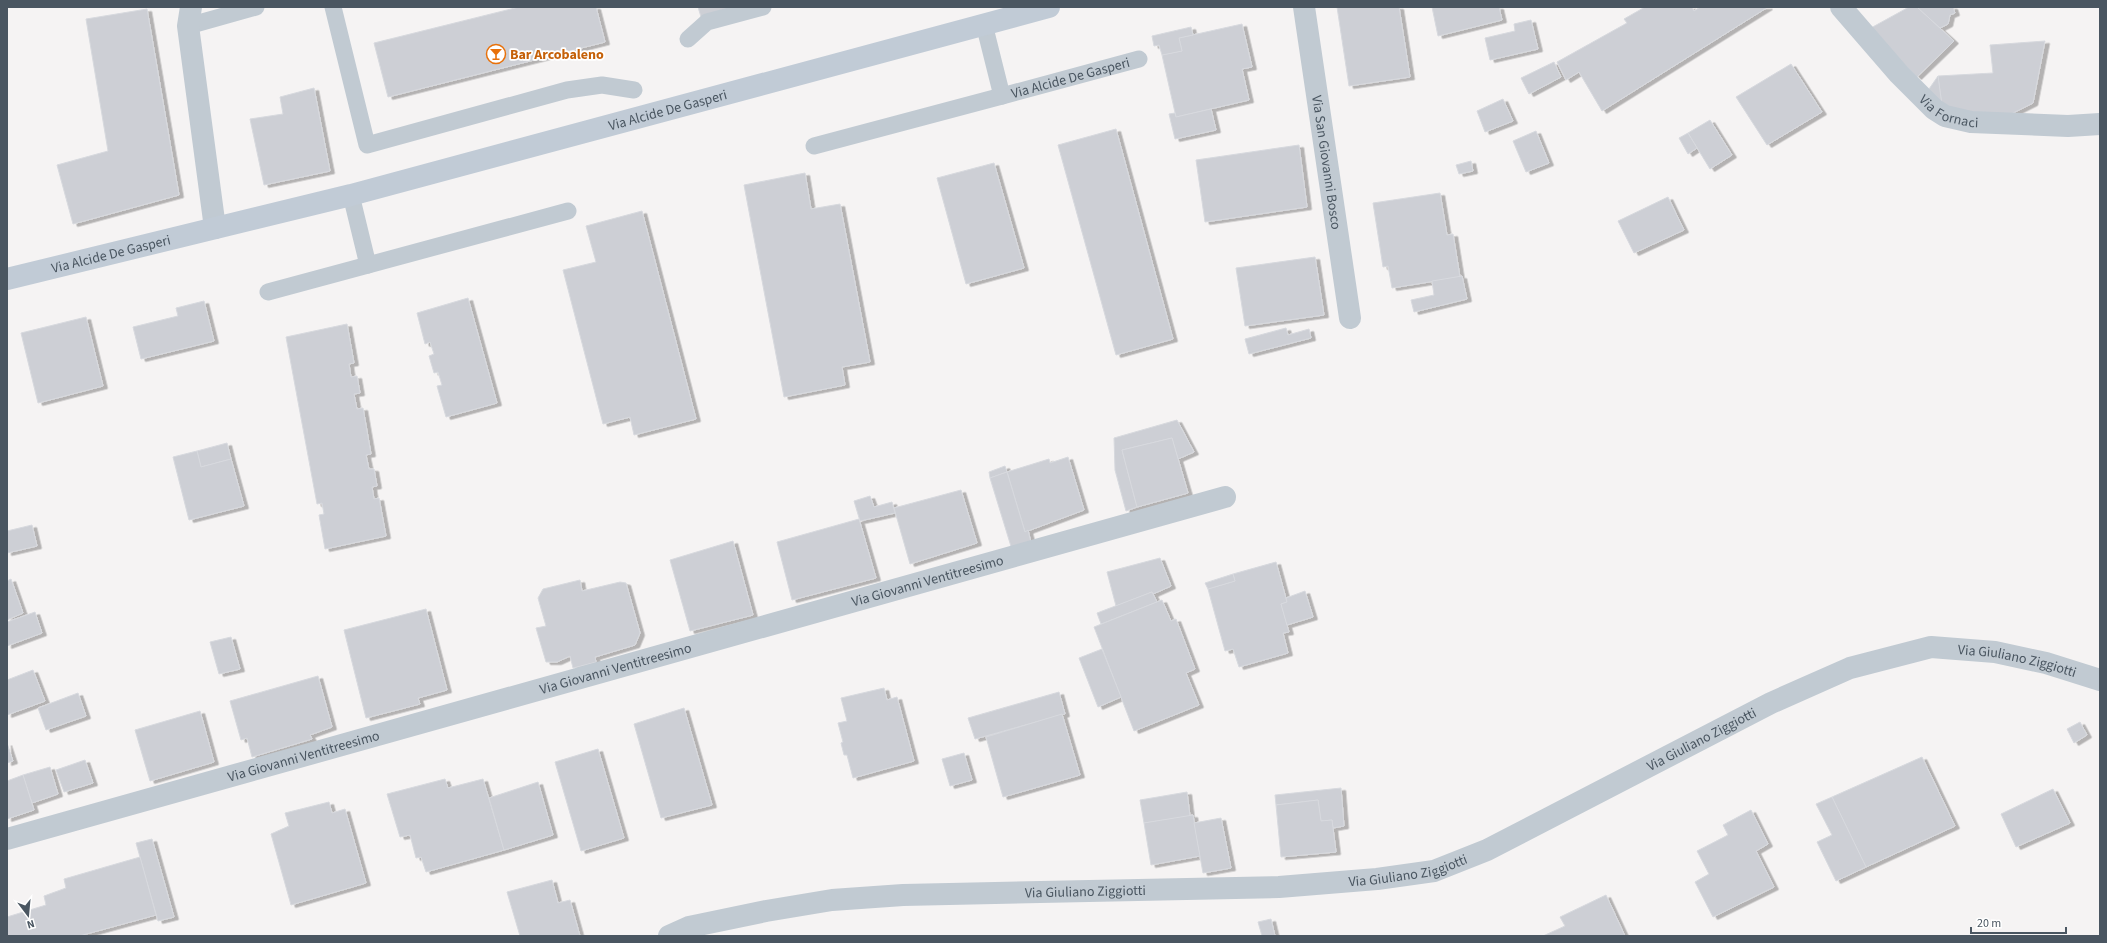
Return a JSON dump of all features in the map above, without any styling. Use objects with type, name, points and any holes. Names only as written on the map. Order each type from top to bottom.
[{"type":"street","name":"Via Alcide De Gasperi","points":[[7,279],[351,195],[1049,7]]},
{"type":"street","name":"Via San Giovanni Bosco","points":[[1304,7],[1350,318]]},
{"type":"street","name":"Via Fornaci","points":[[1841,7],[1899,74],[1934,109],[1945,116],[1971,122],[2068,126],[2100,124]]},
{"type":"street","points":[[190,16],[215,228]]},
{"type":"street","name":"Via Giovanni Ventitreesimo","points":[[7,839],[1225,497]]},
{"type":"street","name":"Via Giuliano Ziggiotti","points":[[669,936],[689,927],[766,911],[832,900],[903,895],[1279,887],[1377,879],[1434,870],[1488,850],[1771,703],[1850,668],[1931,647],[1995,652],[2046,662],[2100,680]]},
{"type":"lane","points":[[190,16],[256,7]]},
{"type":"lane","name":"Via Alcide De Gasperi","points":[[333,7],[366,146],[567,90],[602,85],[634,90]]},
{"type":"lane","points":[[688,39],[707,22],[763,7]]},
{"type":"lane","name":"Via Alcide De Gasperi","points":[[984,24],[1002,96]]},
{"type":"lane","name":"Via Alcide De Gasperi","points":[[814,146],[1139,59]]},
{"type":"lane","points":[[351,195],[368,265]]},
{"type":"lane","points":[[268,292],[568,211]]},
{"type":"building","points":[[519,7],[596,7],[605,42],[388,97],[374,43]]},
{"type":"building","points":[[698,7],[740,7],[701,17]]},
{"type":"building","points":[[1337,7],[1399,7],[1410,77],[1349,86]]},
{"type":"building","points":[[1432,7],[1499,7],[1502,20],[1438,36]]},
{"type":"building","points":[[1645,7],[1692,7],[1694,11],[1700,7],[1768,7],[1602,111],[1579,72],[1566,80],[1557,62],[1627,23],[1624,19]]},
{"type":"building","points":[[1909,7],[1917,7],[1954,41],[1917,77],[1869,29]]},
{"type":"building","points":[[1917,7],[1953,7],[1955,13],[1950,15],[1948,24],[1940,28]]},
{"type":"building","points":[[147,9],[179,195],[73,224],[57,165],[108,151],[86,19]]},
{"type":"building","points":[[1531,20],[1538,49],[1490,60],[1485,38],[1515,31],[1514,24]]},
{"type":"building","points":[[1242,24],[1252,67],[1242,69],[1249,100],[1176,117],[1162,55],[1182,51],[1179,38]]},
{"type":"building","points":[[1191,27],[1193,35],[1179,38],[1182,51],[1162,55],[1159,45],[1154,46],[1152,36]]},
{"type":"building","points":[[2045,41],[2033,103],[2009,115],[1943,113],[1938,76],[1993,73],[1990,45]]},
{"type":"building","points":[[1554,62],[1561,77],[1529,94],[1521,78]]},
{"type":"building","points":[[1791,64],[1822,112],[1767,145],[1736,97]]},
{"type":"building","points":[[1938,76],[1943,113],[1929,89]]},
{"type":"building","points":[[314,88],[330,171],[264,185],[250,119],[283,114],[280,97]]},
{"type":"building","points":[[1503,99],[1513,121],[1485,132],[1477,111]]},
{"type":"building","points":[[1211,109],[1216,130],[1175,139],[1169,114],[1175,113],[1176,117]]},
{"type":"building","points":[[1710,120],[1732,155],[1710,169],[1688,133]]},
{"type":"building","points":[[1116,129],[1173,339],[1116,355],[1058,145]]},
{"type":"building","points":[[1536,131],[1549,163],[1526,172],[1513,141]]},
{"type":"building","points":[[1688,133],[1697,148],[1688,154],[1679,138]]},
{"type":"building","points":[[1299,145],[1307,207],[1205,222],[1196,160]]},
{"type":"building","points":[[1471,161],[1473,171],[1459,174],[1456,165]]},
{"type":"building","points":[[994,163],[1024,268],[966,284],[937,178]]},
{"type":"building","points":[[805,173],[811,209],[840,204],[870,362],[842,367],[845,385],[784,397],[744,185]]},
{"type":"building","points":[[1440,193],[1447,235],[1453,234],[1460,277],[1392,288],[1388,266],[1383,267],[1373,203]]},
{"type":"building","points":[[1668,197],[1684,230],[1634,253],[1618,221]]},
{"type":"building","points":[[642,211],[696,419],[634,435],[630,417],[603,424],[563,270],[596,262],[586,226]]},
{"type":"building","points":[[1315,257],[1324,315],[1245,326],[1236,268]]},
{"type":"building","points":[[1462,276],[1467,299],[1414,312],[1411,300],[1434,295],[1432,281]]},
{"type":"building","points":[[468,298],[497,403],[446,417],[437,386],[442,385],[438,372],[434,373],[429,356],[434,354],[430,342],[425,344],[417,313]]},
{"type":"building","points":[[204,301],[214,341],[141,359],[133,327],[178,316],[176,308]]},
{"type":"building","points":[[86,317],[103,386],[38,403],[21,333]]},
{"type":"building","points":[[347,324],[354,363],[349,364],[351,377],[357,376],[360,393],[354,394],[357,409],[363,408],[371,454],[366,455],[369,469],[374,469],[377,486],[372,487],[374,499],[379,498],[386,536],[325,549],[319,515],[324,514],[322,503],[317,504],[286,337]]},
{"type":"building","points":[[1286,328],[1288,335],[1309,329],[1311,338],[1249,354],[1245,339]]},
{"type":"building","points":[[1177,420],[1194,452],[1178,459],[1172,438],[1122,450],[1137,507],[1126,511],[1115,470],[1114,438]]},
{"type":"building","points":[[1172,438],[1188,493],[1137,507],[1122,450]]},
{"type":"building","points":[[227,443],[231,459],[201,467],[197,451]]},
{"type":"building","points":[[197,451],[201,467],[231,459],[244,506],[189,520],[173,457]]},
{"type":"building","points":[[1068,457],[1084,510],[1025,532],[1007,472],[1049,459],[1050,463]]},
{"type":"building","points":[[1005,466],[1007,472],[990,478],[989,472]]},
{"type":"building","points":[[1007,472],[1025,532],[1028,530],[1032,547],[1013,553],[990,478]]},
{"type":"building","points":[[961,490],[977,543],[910,564],[894,508]]},
{"type":"building","points":[[870,496],[874,507],[892,502],[895,513],[860,521],[854,501]]},
{"type":"building","points":[[859,519],[876,578],[792,600],[777,542]]},
{"type":"building","points":[[32,525],[37,546],[7,553],[7,531]]},
{"type":"building","points":[[733,541],[753,615],[690,631],[670,560]]},
{"type":"building","points":[[1160,558],[1171,586],[1153,594],[1152,592],[1116,606],[1107,572]]},
{"type":"building","points":[[1276,562],[1287,602],[1281,604],[1289,632],[1283,633],[1288,653],[1239,667],[1233,649],[1225,651],[1208,589],[1235,581],[1233,574]]},
{"type":"building","points":[[1233,574],[1235,581],[1208,589],[1205,583]]},
{"type":"building","points":[[11,579],[23,613],[7,620],[7,581]]},
{"type":"building","points":[[580,580],[582,591],[620,582],[626,583],[640,633],[635,645],[595,657],[596,662],[573,668],[570,656],[557,662],[546,662],[536,628],[546,626],[538,598],[543,589]]},
{"type":"building","points":[[1305,591],[1313,617],[1287,625],[1281,604],[1287,602],[1286,598]]},
{"type":"building","points":[[1152,592],[1157,602],[1101,624],[1097,613]]},
{"type":"building","points":[[1162,600],[1171,621],[1176,619],[1195,669],[1186,673],[1199,705],[1134,731],[1094,627]]},
{"type":"building","points":[[426,609],[447,690],[418,698],[420,704],[366,718],[344,630]]},
{"type":"building","points":[[35,612],[42,633],[7,646],[7,622]]},
{"type":"building","points":[[231,637],[240,669],[219,674],[210,642]]},
{"type":"building","points":[[1102,649],[1121,697],[1098,707],[1079,658]]},
{"type":"building","points":[[33,670],[45,701],[7,715],[7,680]]},
{"type":"building","points":[[318,676],[332,727],[310,735],[312,739],[252,757],[247,738],[241,740],[230,701]]},
{"type":"building","points":[[884,688],[887,700],[897,697],[914,761],[853,778],[847,755],[844,755],[841,743],[843,742],[838,723],[847,721],[841,698]]},
{"type":"building","points":[[1059,692],[1065,714],[975,739],[968,718]]},
{"type":"building","points":[[78,693],[86,716],[46,730],[38,708]]},
{"type":"building","points":[[684,708],[712,805],[661,818],[634,724]]},
{"type":"building","points":[[200,711],[214,762],[150,781],[135,730]]},
{"type":"building","points":[[1062,714],[1080,775],[1003,797],[986,737]]},
{"type":"building","points":[[2080,722],[2087,735],[2074,743],[2067,729]]},
{"type":"building","points":[[7,743],[13,761],[7,763]]},
{"type":"building","points":[[598,749],[624,838],[581,851],[555,762]]},
{"type":"building","points":[[964,753],[972,780],[950,786],[942,759]]},
{"type":"building","points":[[1922,757],[1955,826],[1866,867],[1832,797]]},
{"type":"building","points":[[85,760],[93,783],[64,792],[56,770]]},
{"type":"building","points":[[50,767],[58,794],[32,803],[23,775]]},
{"type":"building","points":[[23,775],[34,810],[7,819],[7,781]]},
{"type":"building","points":[[445,779],[448,788],[483,779],[504,850],[426,872],[421,857],[416,858],[410,835],[400,837],[387,794]]},
{"type":"building","points":[[538,782],[553,835],[504,850],[489,798]]},
{"type":"building","points":[[1341,788],[1344,826],[1333,828],[1332,820],[1321,821],[1318,800],[1276,805],[1275,795]]},
{"type":"building","points":[[2053,789],[2070,823],[2016,847],[2001,814]]},
{"type":"building","points":[[1187,792],[1190,816],[1144,823],[1140,800]]},
{"type":"building","points":[[1832,797],[1866,867],[1836,881],[1817,842],[1832,835],[1816,804]]},
{"type":"building","points":[[1318,800],[1321,821],[1332,820],[1336,852],[1281,857],[1276,805]]},
{"type":"building","points":[[329,802],[332,813],[345,809],[366,883],[291,905],[271,834],[289,826],[285,813]]},
{"type":"building","points":[[1751,810],[1768,844],[1756,851],[1774,887],[1713,917],[1695,882],[1709,874],[1697,851],[1728,835],[1723,825]]},
{"type":"building","points":[[1193,815],[1200,856],[1151,865],[1144,823]]},
{"type":"building","points":[[1221,818],[1231,868],[1203,873],[1194,823]]},
{"type":"building","points":[[152,839],[174,917],[158,921],[136,843]]},
{"type":"building","points":[[140,857],[156,915],[79,936],[7,936],[7,917],[46,905],[44,896],[66,888],[64,879]]},
{"type":"building","points":[[552,880],[558,903],[570,900],[580,936],[520,936],[507,892]]},
{"type":"building","points":[[1606,895],[1625,936],[1543,936],[1565,926],[1560,917]]},
{"type":"building","points":[[1271,919],[1275,936],[1262,936],[1258,922]]},
{"type":"place","name":"Bar Arcobaleno","points":[[496,54]]}]
